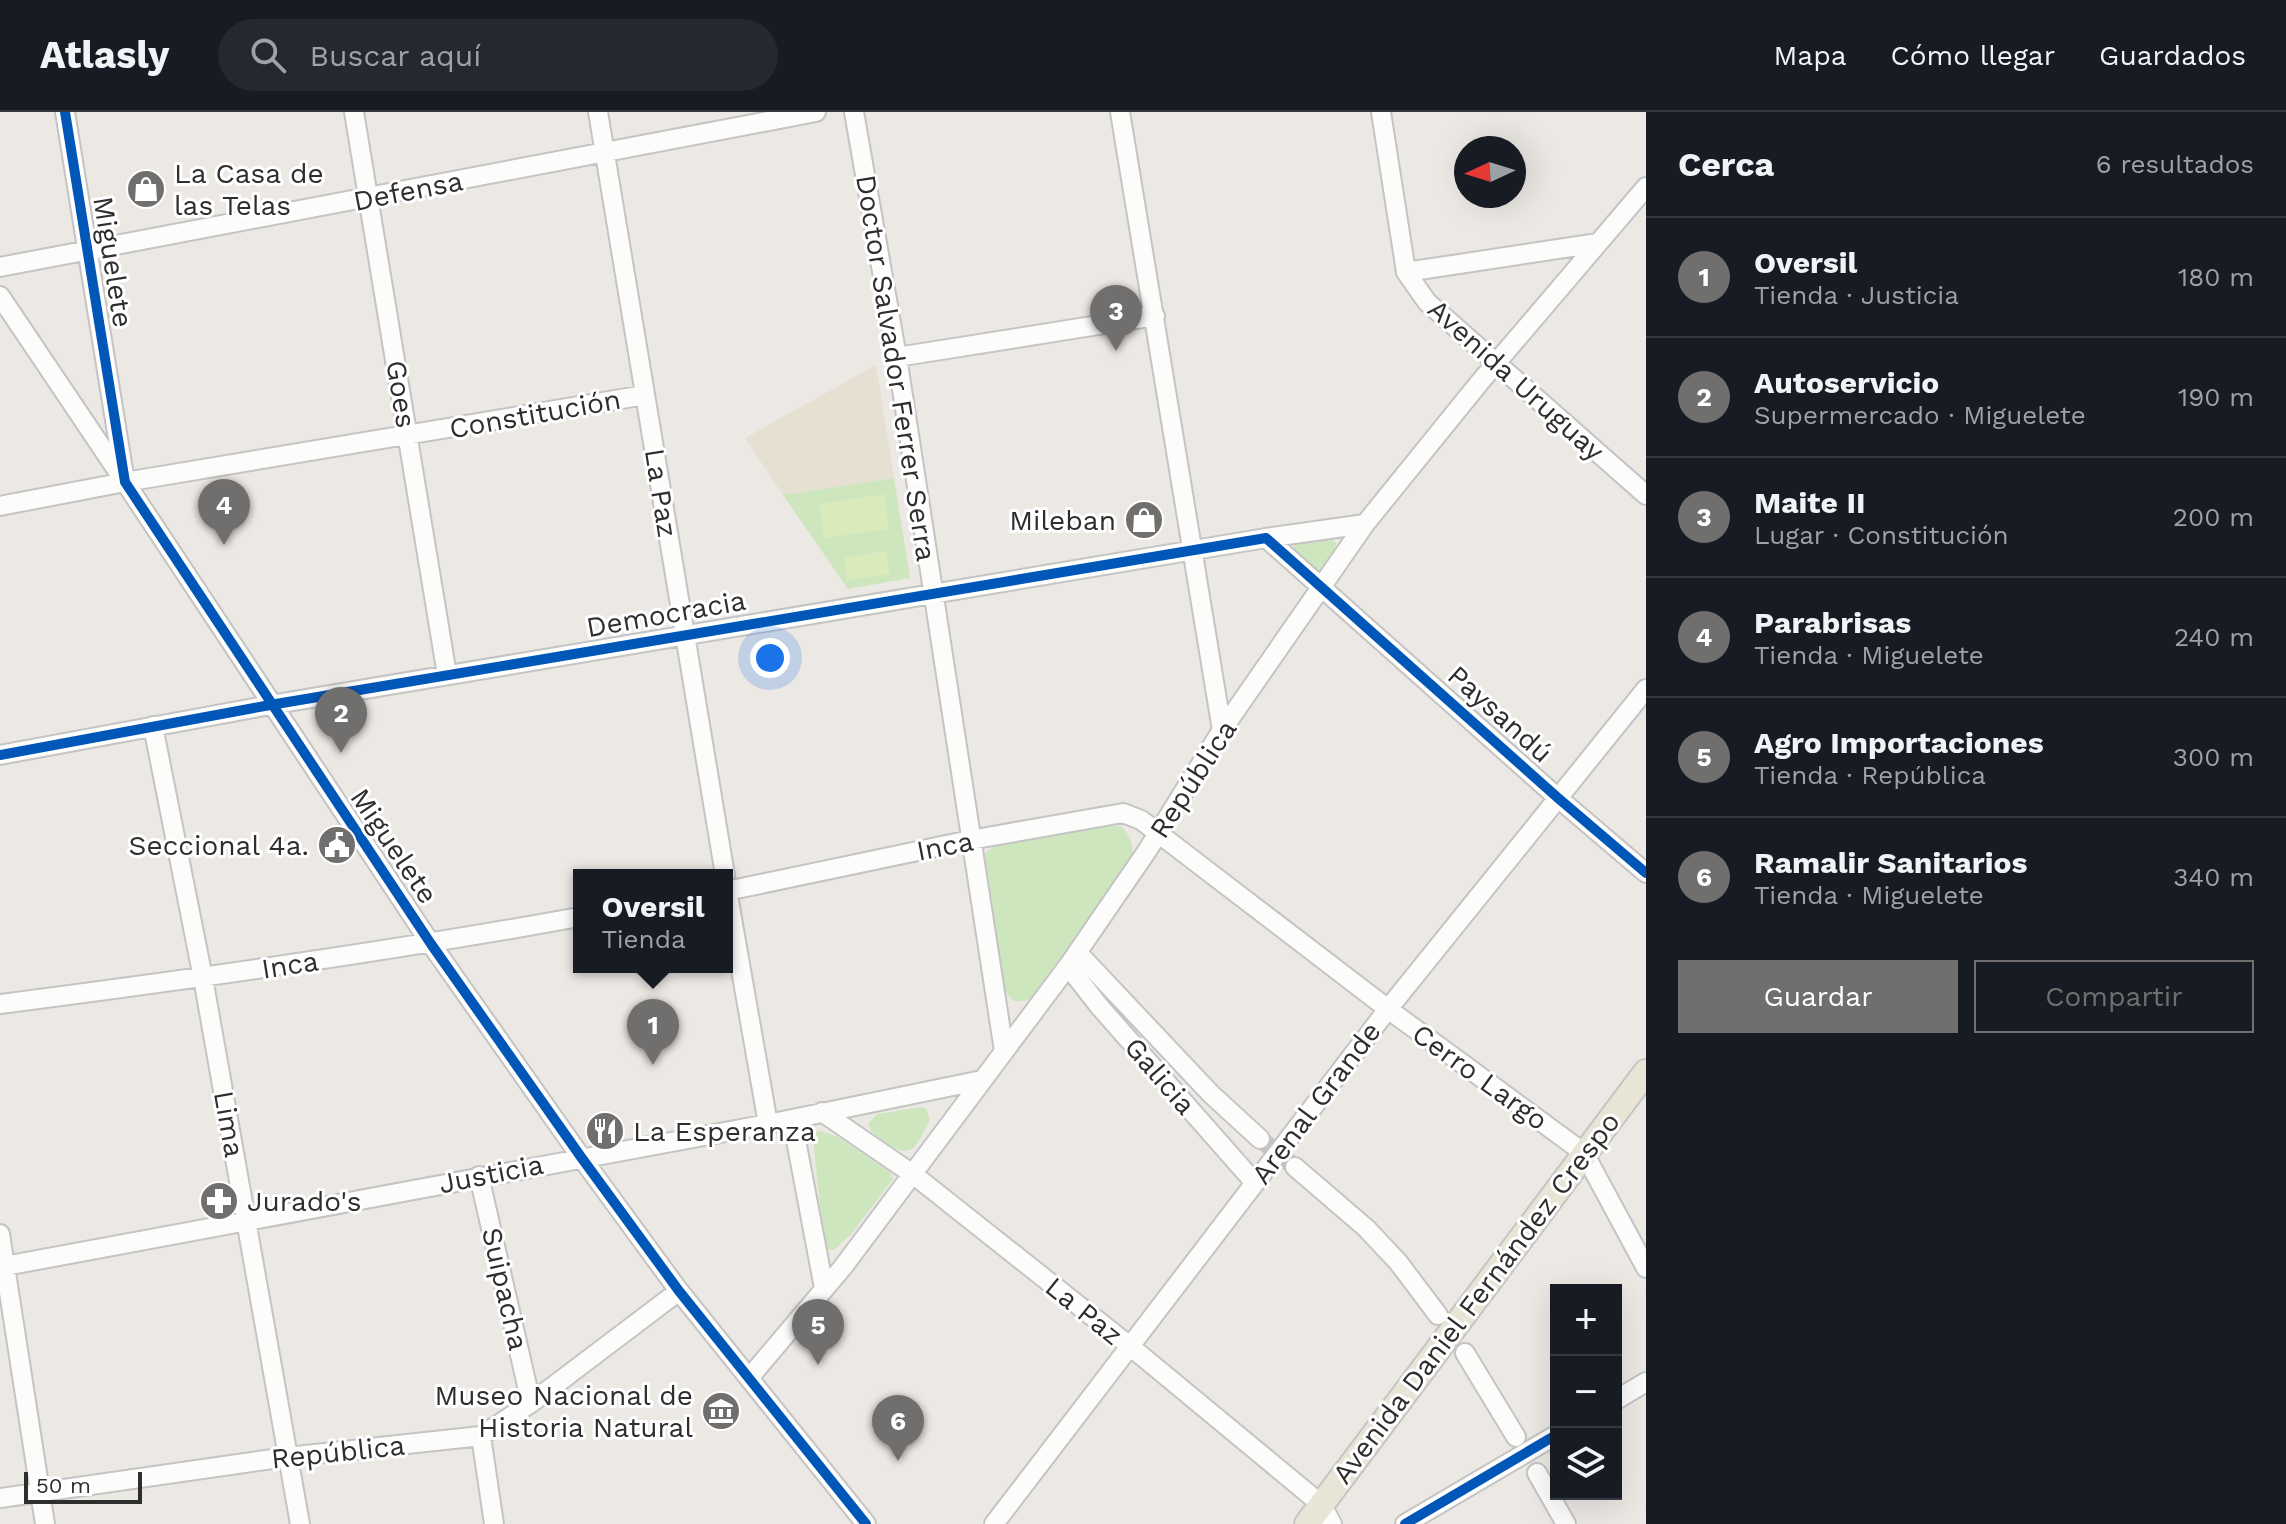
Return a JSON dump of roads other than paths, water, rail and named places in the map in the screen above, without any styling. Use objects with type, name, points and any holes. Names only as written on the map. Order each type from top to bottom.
[{"type":"main road","name":"Avenida Daniel Fernández Crespo","points":[[1320,1518],[1646,1072]]},
{"type":"street","name":"Miguelete","points":[[65,112],[125,482],[431,944],[581,1157],[679,1291],[866,1524]]},
{"type":"street","name":"Goes","points":[[354,112],[447,675]]},
{"type":"street","name":"La Paz","points":[[598,112],[724,869]]},
{"type":"street","name":"Defensa","points":[[0,267],[816,112]]},
{"type":"street","name":"Doctor Salvador Ferrer Serra","points":[[854,112],[897,357],[1004,1051]]},
{"type":"street","points":[[1120,112],[1222,730]]},
{"type":"street","name":"Avenida Uruguay","points":[[1381,112],[1406,272],[1427,302],[1646,495]]},
{"type":"street","name":"República","points":[[749,1378],[914,1175],[1073,959],[1158,833],[1222,730],[1365,524],[1646,187]]},
{"type":"street","points":[[1406,272],[1598,243]]},
{"type":"street","points":[[0,296],[125,482]]},
{"type":"street","points":[[897,357],[1155,316]]},
{"type":"street","name":"Constitución","points":[[0,506],[125,482],[645,395]]},
{"type":"street","name":"Democracia","points":[[0,755],[270,705],[1191,549],[1365,524]]},
{"type":"street","points":[[1266,538],[1322,588]]},
{"type":"street","name":"Paysandú","points":[[1322,588],[1646,873]]},
{"type":"street","name":"Arenal Grande","points":[[994,1524],[1388,1009],[1646,689]]},
{"type":"street","name":"Lima","points":[[153,726],[203,978],[300,1524]]},
{"type":"street","name":"Inca","points":[[733,889],[970,840],[1123,813],[1141,820],[1158,833]]},
{"type":"street","name":"Cerro Largo","points":[[1158,833],[1388,1009],[1584,1153],[1646,1268]]},
{"type":"street","name":"Inca","points":[[0,1004],[431,944],[573,918]]},
{"type":"street","points":[[733,924],[768,1124]]},
{"type":"street","name":"Galicia","points":[[1073,959],[1260,1139]]},
{"type":"street","name":"Galicia","points":[[1073,959],[1099,1006],[1255,1183]]},
{"type":"street","name":"Justicia","points":[[3,1266],[768,1124],[982,1080]]},
{"type":"street","name":"La Paz","points":[[822,1112],[914,1175],[1131,1347],[1320,1518]]},
{"type":"street","points":[[792,1119],[824,1288]]},
{"type":"street","points":[[1295,1167],[1366,1228],[1398,1262],[1438,1315]]},
{"type":"street","name":"Suipacha","points":[[479,1176],[531,1403]]},
{"type":"street","points":[[0,1234],[45,1524]]},
{"type":"street","name":"República","points":[[0,1498],[287,1457],[481,1436],[531,1403],[679,1291]]},
{"type":"street","points":[[1465,1353],[1516,1437]]},
{"type":"street","points":[[1622,1396],[1646,1382]]},
{"type":"street","points":[[481,1436],[494,1524]]},
{"type":"street","points":[[1405,1524],[1550,1439]]},
{"type":"street","points":[[1537,1473],[1566,1524]]},
{"type":"tunnel","points":[[1260,1139],[1295,1167]]},
{"type":"place","name":"La Casa de las Telas","points":[[146,189]]},
{"type":"place","name":"Maite II","points":[[1116,351]]},
{"type":"place","name":"Mileban","points":[[1144,520]]},
{"type":"place","name":"Parabrisas","points":[[224,545]]},
{"type":"place","name":"Autoservicio","points":[[341,753]]},
{"type":"place","name":"Seccional 4a.","points":[[337,845]]},
{"type":"place","name":"Oversil","points":[[653,1065]]},
{"type":"place","name":"La Esperanza","points":[[605,1131]]},
{"type":"place","name":"Jurado's","points":[[219,1201]]},
{"type":"place","name":"Agro Importaciones","points":[[818,1365]]},
{"type":"place","name":"Museo Nacional de Historia Natural","points":[[721,1411]]},
{"type":"place","name":"Ramalir Sanitarios","points":[[898,1461]]}]
